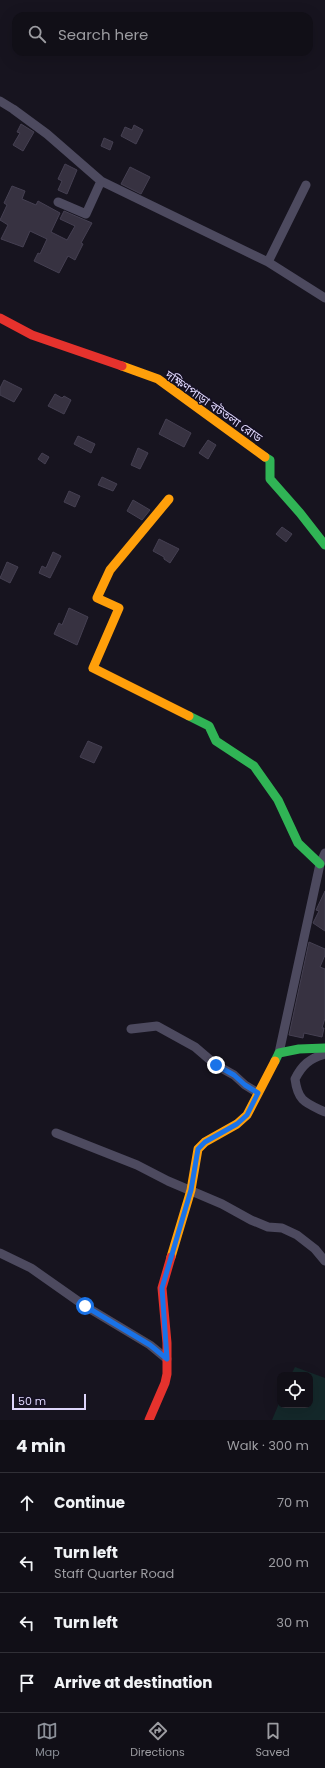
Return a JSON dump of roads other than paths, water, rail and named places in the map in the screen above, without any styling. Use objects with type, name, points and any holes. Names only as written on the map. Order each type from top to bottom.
[{"type":"street","points":[[0,102],[14,108],[47,134],[101,181],[268,262],[325,298]]},
{"type":"street","points":[[58,202],[86,214],[101,181]]},
{"type":"street","points":[[268,262],[306,185]]},
{"type":"street","name":"দক্ষিণপাড়া বটতলা রোড","points":[[0,318],[32,335],[158,380],[270,460],[270,479],[300,513],[325,545]]},
{"type":"street","points":[[169,499],[114,564],[97,598],[119,608],[94,668],[209,726],[216,741],[254,766],[278,800],[298,843],[320,864]]},
{"type":"street","points":[[149,1420],[165,1383],[167,1359],[162,1288],[191,1190],[198,1149],[205,1142],[237,1124],[247,1115],[279,1053],[320,864],[325,853]]},
{"type":"street","points":[[131,1030],[157,1026],[195,1048],[216,1065],[234,1075],[245,1085],[258,1093]]},
{"type":"street","points":[[279,1053],[299,1048],[325,1048]]},
{"type":"street","points":[[325,1054],[314,1057],[305,1064],[295,1079],[296,1091],[302,1102],[325,1112]]},
{"type":"street","points":[[56,1133],[137,1165],[168,1181],[227,1206],[251,1220],[268,1227],[282,1228],[297,1235],[315,1249],[325,1261]]},
{"type":"street","points":[[0,1253],[31,1268],[85,1306],[150,1345],[167,1359]]}]
